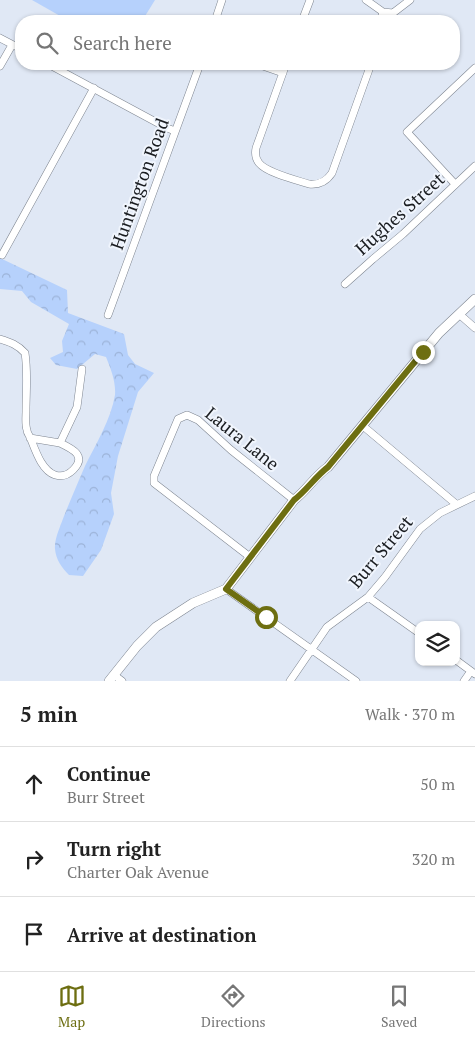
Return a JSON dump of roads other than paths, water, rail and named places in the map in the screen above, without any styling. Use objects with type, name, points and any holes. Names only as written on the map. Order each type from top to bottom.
[{"type":"street","points":[[217,15],[222,0]]},
{"type":"street","points":[[304,15],[310,0]]},
{"type":"street","points":[[366,0],[384,12],[393,13],[410,0]]},
{"type":"street","points":[[0,38],[15,46]]},
{"type":"street","points":[[0,66],[12,44]]},
{"type":"street","points":[[455,184],[407,132],[475,68]]},
{"type":"street","points":[[60,70],[175,131]]},
{"type":"street","name":"Huntington Road","points":[[108,315],[198,70]]},
{"type":"street","points":[[274,70],[283,73]]},
{"type":"street","points":[[284,70],[256,148],[256,158],[262,166],[269,170],[308,184],[322,182],[332,173],[369,70]]},
{"type":"street","points":[[2,255],[94,88]]},
{"type":"street","name":"Hughes Street","points":[[345,284],[373,258],[404,234],[475,166]]},
{"type":"street","points":[[122,681],[111,678],[137,646],[156,627],[192,603],[226,589],[294,500],[328,467],[439,334],[475,299]]},
{"type":"street","points":[[459,314],[475,328]]},
{"type":"street","points":[[0,339],[20,347],[25,353],[26,430],[34,449],[51,473],[61,476],[67,475],[77,466],[79,457],[74,450],[60,443],[30,438]]},
{"type":"street","points":[[60,443],[77,407],[82,369]]},
{"type":"street","name":"Laura Lane","points":[[250,557],[154,483],[154,476],[178,419],[187,415],[198,420],[231,450],[294,500]]},
{"type":"street","points":[[363,426],[456,504]]},
{"type":"street","name":"Burr Street","points":[[290,681],[327,627],[368,597],[420,529],[434,516],[475,496]]},
{"type":"street","points":[[226,589],[356,681]]},
{"type":"street","points":[[368,597],[415,630]]},
{"type":"street","points":[[460,663],[473,673],[464,681]]}]
